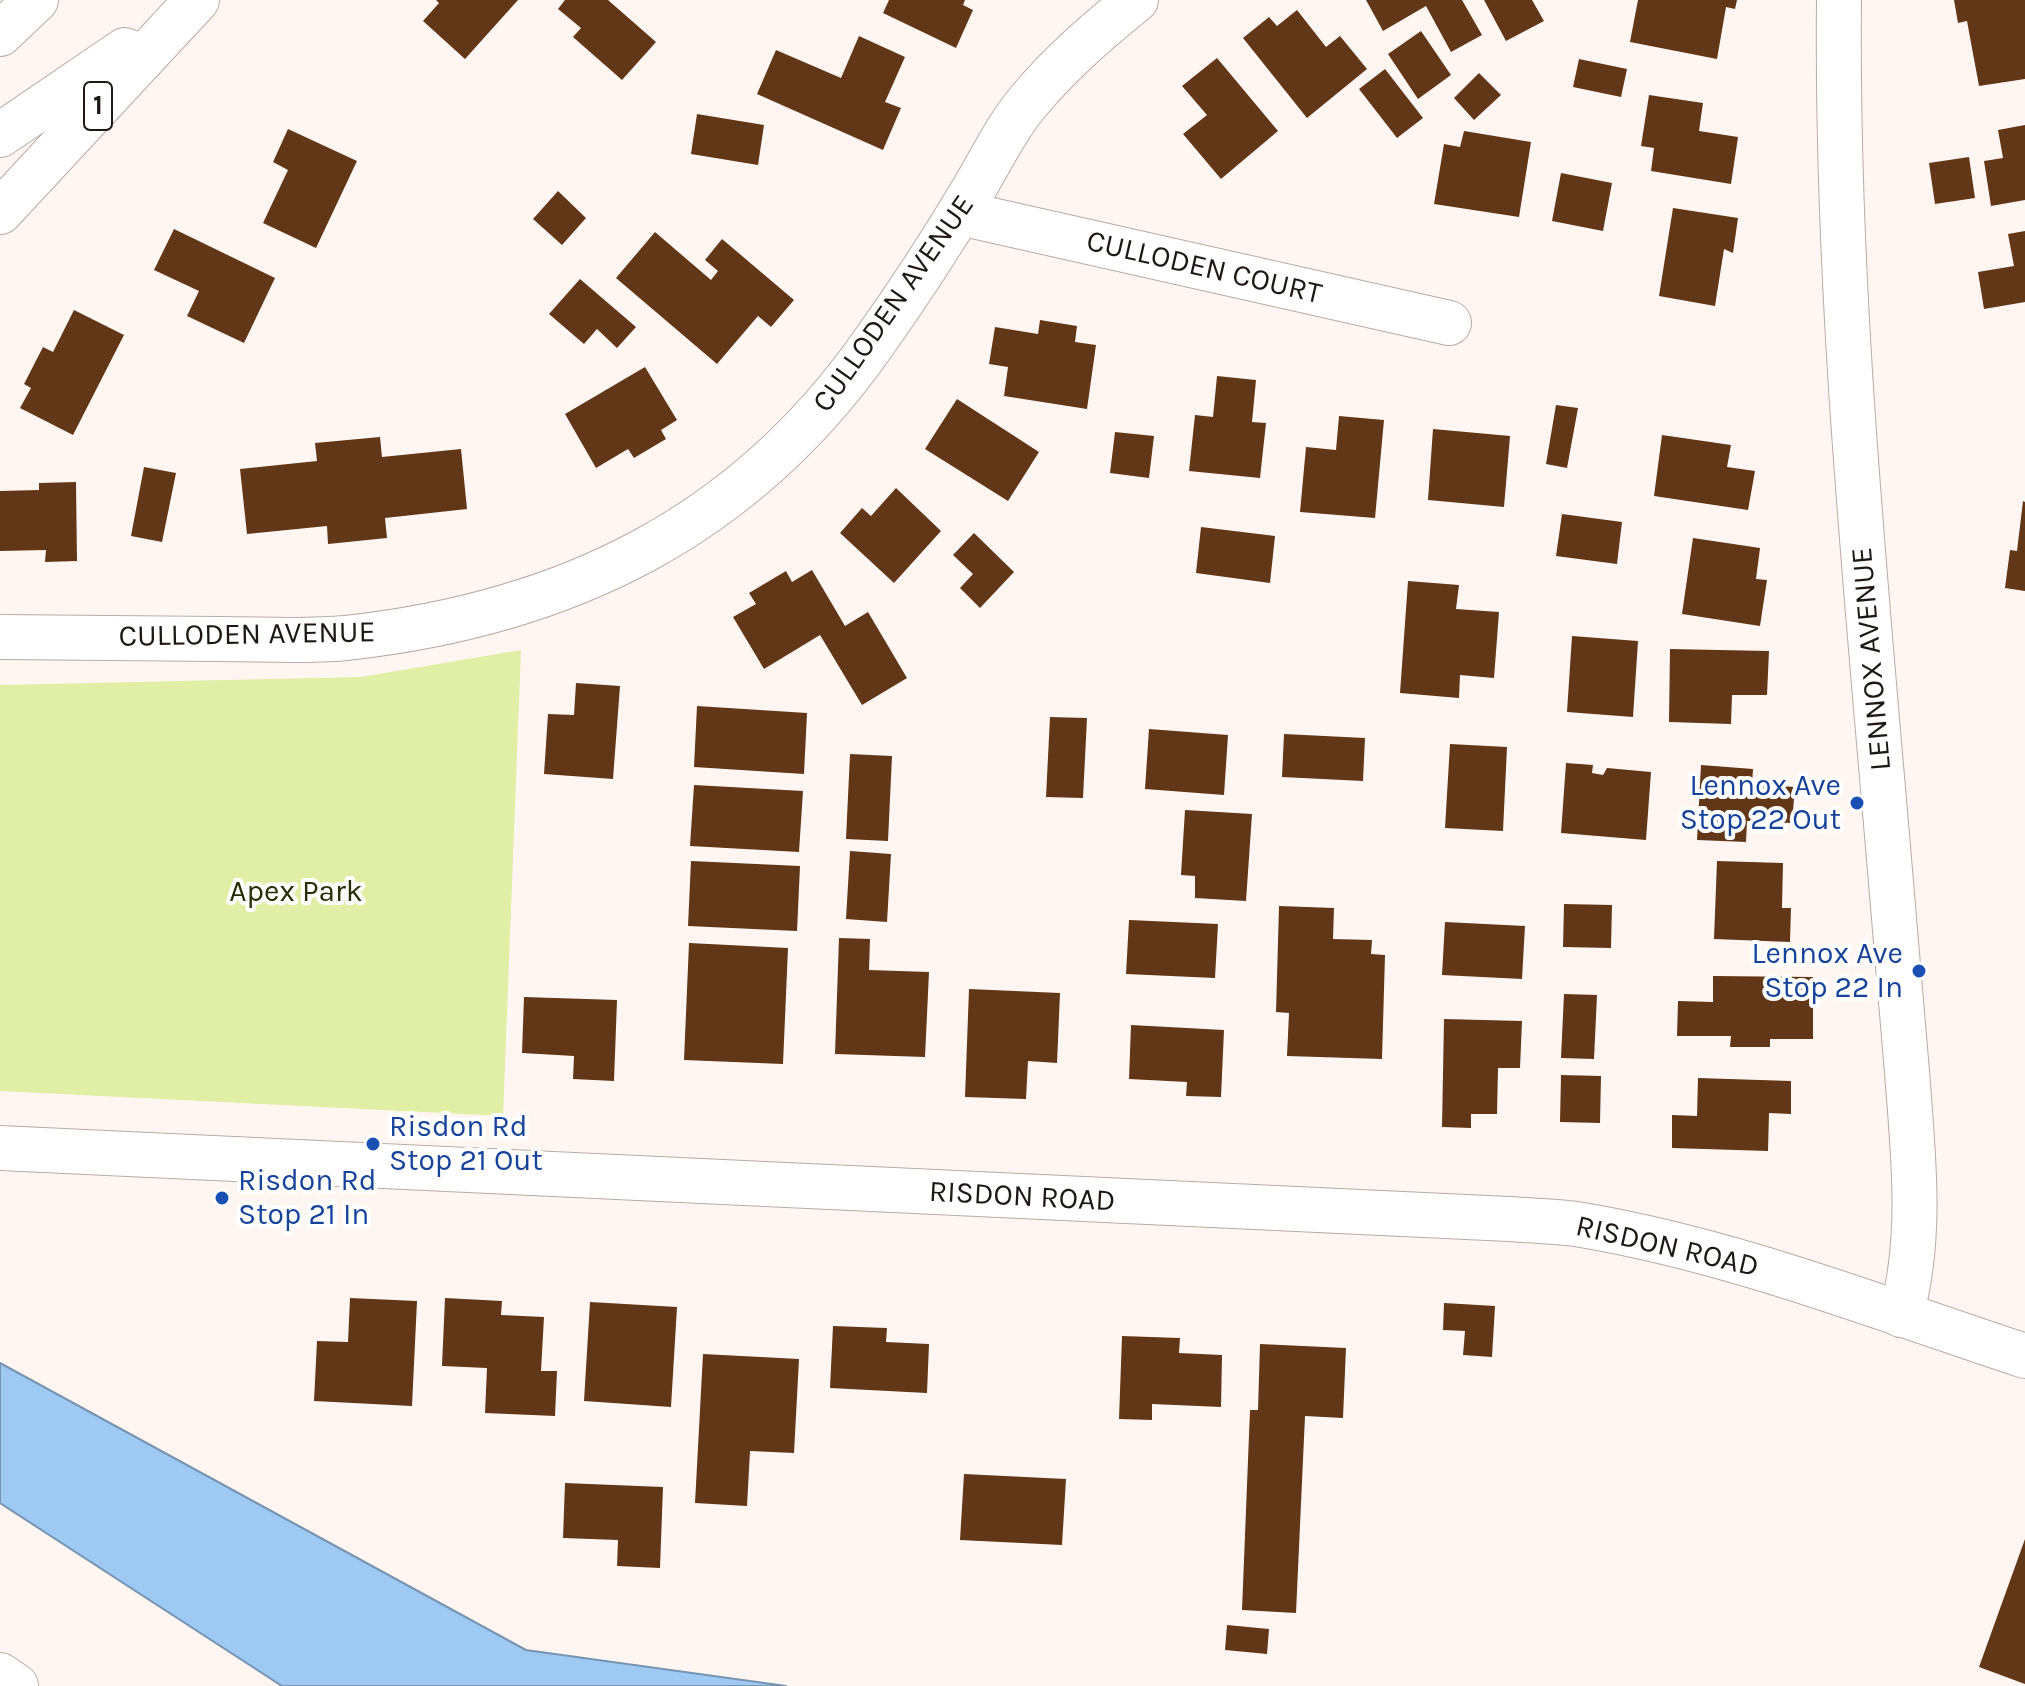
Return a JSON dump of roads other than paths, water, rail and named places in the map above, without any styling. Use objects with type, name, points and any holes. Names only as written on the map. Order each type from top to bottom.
[{"type":"main road","points":[[0,34],[36,0]]},
{"type":"main road","name":"CULLODEN AVENUE","points":[[0,637],[342,638],[443,624],[529,601],[602,573],[681,530],[737,489],[811,421],[870,347],[960,213],[1026,105],[1059,67],[1136,0]]},
{"type":"main road","name":"LENNOX AVENUE","points":[[1839,0],[1838,79],[1848,363],[1916,1214],[1910,1283],[1901,1315]]},
{"type":"main road","points":[[0,135],[194,3]]},
{"type":"main road","name":"1","points":[[0,212],[194,3]]},
{"type":"main road","name":"CULLODEN COURT","points":[[960,213],[1449,323]]},
{"type":"main road","name":"RISDON ROAD","points":[[0,1148],[1578,1224],[1655,1239],[1746,1263],[1830,1288],[2025,1356]]},
{"type":"main road","points":[[0,1675],[16,1686]]},
{"type":"water","points":[[0,1363],[526,1650],[786,1686],[282,1686],[0,1503]]},
{"type":"place","name":"Lennox Ave Stop 22 Out","points":[[1857,803]]},
{"type":"place","name":"Lennox Ave Stop 22 In","points":[[1919,971]]},
{"type":"place","name":"Risdon Rd Stop 21 Out","points":[[373,1144]]},
{"type":"place","name":"Risdon Rd Stop 21 In","points":[[222,1198]]},
{"type":"park label","name":"Apex Park","points":[[296,892]]}]
